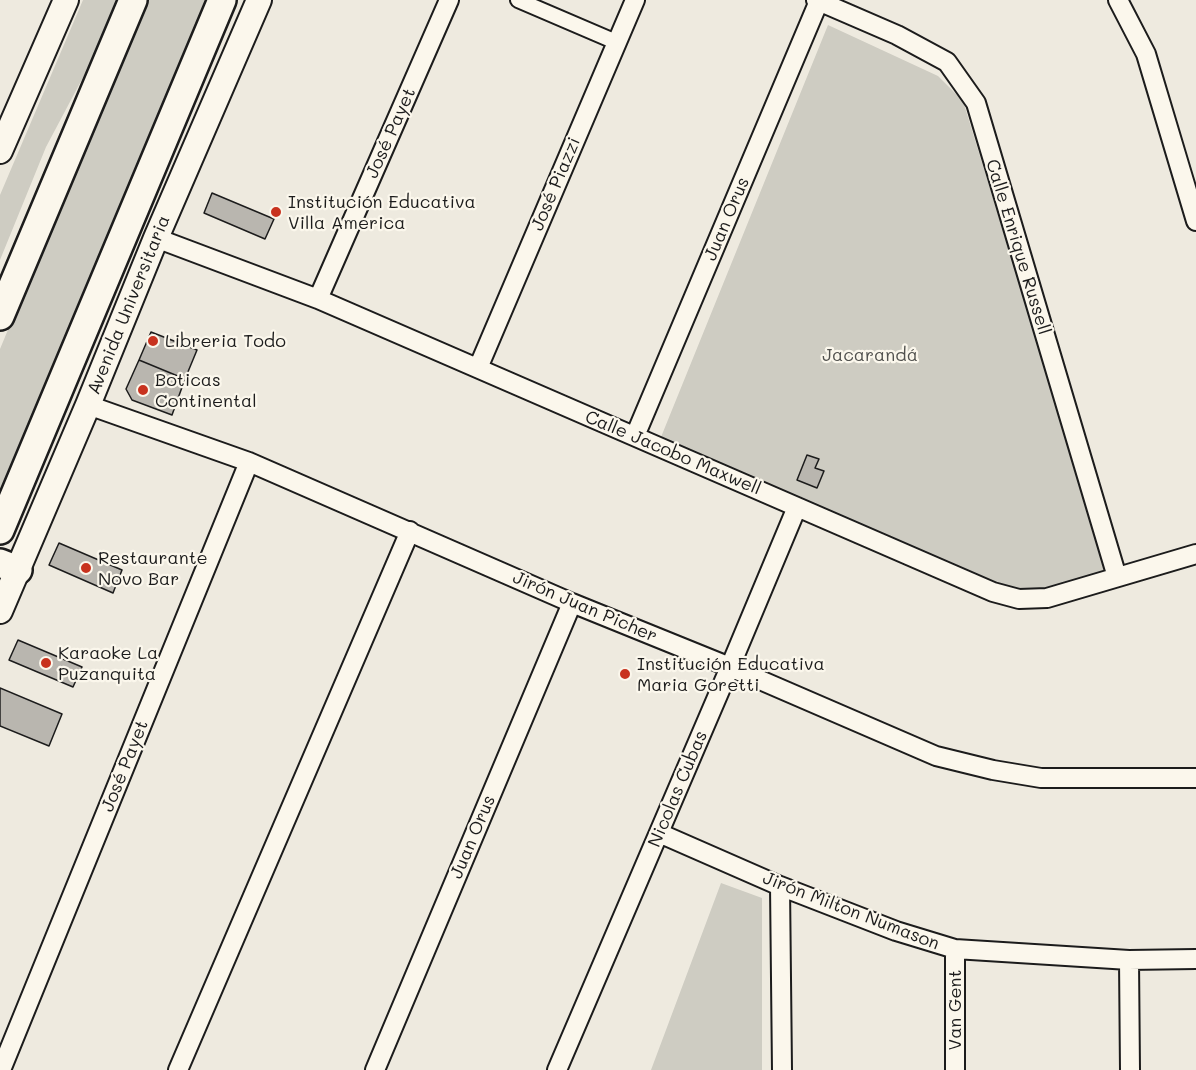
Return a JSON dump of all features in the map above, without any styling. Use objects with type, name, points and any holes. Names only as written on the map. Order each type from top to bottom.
[{"type":"main road","points":[[0,151],[66,0]]},
{"type":"main road","points":[[0,316],[133,0]]},
{"type":"main road","name":"Avenida Universitaria","points":[[0,530],[222,0]]},
{"type":"main road","name":"Avenida Universitaria","points":[[0,611],[9,566],[88,405],[156,238],[259,0]]},
{"type":"street","name":"José Payet","points":[[318,299],[449,0]]},
{"type":"street","points":[[518,0],[616,42]]},
{"type":"street","name":"José Piazzi","points":[[478,368],[635,0]]},
{"type":"street","points":[[1118,0],[1146,54],[1196,221]]},
{"type":"street","name":"Juan Orus","points":[[635,436],[818,1]]},
{"type":"street","name":"Calle Enrique Russell","points":[[818,1],[897,35],[947,62],[976,104],[1117,578]]},
{"type":"street","name":"Calle Jacobo Maxwell","points":[[156,238],[318,299],[993,592],[1019,599],[1047,598],[1196,554]]},
{"type":"street","name":"Jirón Juan Picher","points":[[88,405],[249,462],[572,603],[936,756],[993,770],[1041,778],[1196,778]]},
{"type":"street","name":"José Payet","points":[[1,1070],[249,462]]},
{"type":"street","name":"Nicolas Cubas","points":[[557,1070],[730,668],[796,507]]},
{"type":"street","points":[[178,1070],[410,531]]},
{"type":"street","name":"Juan Orus","points":[[375,1070],[572,603]]},
{"type":"street","name":"Jirón Milton Numason","points":[[659,833],[780,886],[896,931],[955,949],[1129,960],[1196,959]]},
{"type":"street","points":[[780,886],[782,1070]]},
{"type":"street","name":"Van Gent","points":[[955,949],[955,1070]]},
{"type":"street","points":[[1129,960],[1130,1070]]},
{"type":"green space","points":[[83,0],[117,0],[89,66],[46,147],[0,260],[0,195]]},
{"type":"green space","points":[[145,0],[208,0],[0,492],[0,349]]},
{"type":"green space","name":"Jacarandá","points":[[828,25],[938,76],[963,101],[1108,572],[1039,595],[999,586],[659,442]]},
{"type":"green space","points":[[721,883],[762,898],[762,1070],[651,1070]]},
{"type":"building","points":[[212,193],[274,219],[265,239],[204,213]]},
{"type":"building","points":[[151,332],[197,350],[185,379],[139,360]]},
{"type":"building","points":[[139,360],[185,379],[172,415],[132,400],[126,389]]},
{"type":"building","points":[[807,455],[819,459],[815,468],[824,471],[817,488],[797,480]]},
{"type":"building","name":"Restaurante Novo Bar","points":[[59,543],[122,570],[113,593],[49,565]]},
{"type":"building","name":"Karaoke La Puzanquita","points":[[18,640],[82,667],[73,687],[9,660]]},
{"type":"building","points":[[0,688],[62,714],[49,746],[0,726]]},
{"type":"place","name":"Institución Educativa Villa America","points":[[276,212]]},
{"type":"place","name":"Libreria Todo","points":[[153,341]]},
{"type":"place","name":"Boticas Continental","points":[[143,390]]},
{"type":"place","name":"Restaurante Novo Bar","points":[[86,568]]},
{"type":"place","name":"Karaoke La Puzanquita","points":[[46,663]]},
{"type":"place","name":"Institución Educativa Maria Goretti","points":[[625,674]]}]
